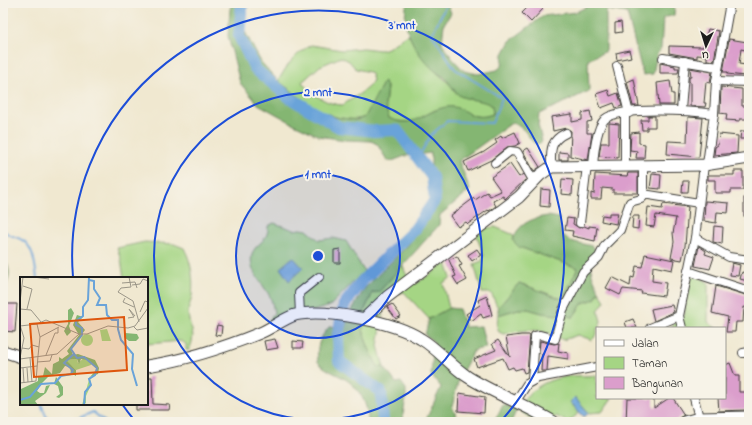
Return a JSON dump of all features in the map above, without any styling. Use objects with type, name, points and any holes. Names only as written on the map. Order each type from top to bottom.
[{"type":"street","points":[[682,327],[679,316],[695,238],[699,203],[714,114],[718,67],[730,3]]},
{"type":"street","points":[[663,58],[718,67]]},
{"type":"street","points":[[681,110],[685,61]]},
{"type":"street","points":[[617,66],[627,113],[625,165]]},
{"type":"street","points":[[716,82],[749,82]]},
{"type":"street","points":[[580,223],[595,143],[603,122],[610,116],[627,113],[681,110],[714,114]]},
{"type":"street","points":[[551,167],[553,143],[557,137],[566,132]]},
{"type":"street","points":[[495,163],[510,152],[517,152],[534,182]]},
{"type":"street","points":[[364,319],[387,297],[509,205],[551,167],[706,165],[749,158]]},
{"type":"street","points":[[532,380],[535,336],[540,335],[555,339],[563,310],[583,272],[599,256],[605,245],[620,230],[623,225],[628,204],[632,200],[641,199],[643,194],[643,165]]},
{"type":"street","points":[[643,194],[699,203]]},
{"type":"street","points":[[695,238],[729,257],[749,260]]},
{"type":"street","points":[[688,271],[749,291]]},
{"type":"street","points":[[300,314],[300,293],[319,277]]},
{"type":"street","points":[[148,366],[180,360],[217,349],[263,332],[293,316],[300,314],[322,314],[364,319],[385,323],[413,334],[422,339],[467,376],[554,422]]},
{"type":"street","points":[[652,327],[679,316]]},
{"type":"street","points":[[3,351],[20,357]]},
{"type":"street","points":[[516,401],[523,388],[532,380],[563,372],[588,370],[596,367]]},
{"type":"street","points":[[694,399],[699,418]]},
{"type":"street","points":[[684,422],[699,418],[749,417]]},
{"type":"green space","points":[[232,3],[252,3],[242,13],[242,26],[261,62],[278,81],[313,107],[335,117],[356,120],[365,117],[384,81],[387,87],[385,105],[389,118],[405,122],[412,121],[446,107],[458,108],[472,115],[478,116],[493,114],[492,106],[481,101],[460,96],[444,77],[427,64],[411,40],[408,31],[405,12],[407,3],[447,3],[451,13],[444,24],[442,43],[452,58],[464,71],[478,74],[497,70],[502,66],[503,54],[510,41],[543,16],[576,12],[594,3],[675,3],[674,15],[663,18],[661,49],[657,54],[653,74],[643,75],[627,13],[606,10],[606,51],[588,60],[589,91],[539,114],[538,125],[542,141],[538,145],[533,142],[524,130],[513,122],[459,161],[470,190],[440,215],[439,225],[379,292],[372,293],[364,315],[363,330],[371,353],[378,367],[384,367],[396,383],[401,382],[406,389],[403,415],[404,422],[368,422],[365,403],[359,392],[350,382],[321,365],[318,362],[317,352],[319,343],[326,330],[330,326],[344,329],[353,308],[365,288],[408,245],[437,203],[438,184],[431,167],[431,153],[405,156],[392,161],[387,160],[377,144],[371,141],[345,140],[319,136],[258,104],[240,83],[228,36],[230,9]]},
{"type":"green space","points":[[408,34],[418,51],[456,92],[461,96],[487,102],[492,106],[493,114],[483,117],[435,110],[413,122],[394,121],[389,118],[385,105],[387,87],[384,82],[366,117],[342,119],[319,110],[278,81],[292,60],[300,52],[311,45],[342,50],[363,48],[380,50],[388,48]],"holes":[[[341,57],[349,61],[356,69],[369,72],[373,80],[368,87],[343,105],[326,101],[315,95],[302,82],[320,66]]]},
{"type":"green space","points":[[548,216],[559,218],[561,233],[570,241],[592,246],[596,250],[591,268],[592,275],[599,291],[595,299],[583,303],[573,317],[542,313],[528,309],[518,309],[498,315],[498,308],[519,283],[562,299],[578,268],[519,247],[513,241],[518,230],[526,223],[536,218]]},
{"type":"green space","points":[[274,223],[294,230],[307,230],[319,240],[333,238],[346,241],[364,271],[330,306],[267,324],[274,313],[271,299],[256,276],[251,261],[253,251],[268,232],[268,226]]},
{"type":"green space","points":[[495,227],[514,235],[513,241],[519,247],[578,268],[562,299],[519,283],[498,308],[491,293],[482,293],[474,264],[482,261],[484,255],[476,235],[486,228]]},
{"type":"green space","points":[[145,242],[174,244],[184,248],[191,266],[193,284],[192,296],[188,311],[188,317],[193,334],[192,344],[189,350],[186,350],[186,344],[181,341],[148,344],[148,277],[124,277],[121,259],[117,248]]},
{"type":"green space","points":[[3,257],[8,266],[9,274],[3,292]]},
{"type":"green space","points":[[446,263],[451,278],[443,283],[449,308],[429,319],[404,292],[398,294],[382,308],[383,315],[378,346],[384,367],[378,368],[363,331],[364,315],[372,293],[379,292],[402,264],[406,274],[416,284]]},
{"type":"green space","points":[[692,276],[703,279],[708,283],[708,322],[715,327],[672,327],[673,323],[685,314],[685,304]]},
{"type":"green space","points":[[599,291],[605,301],[598,311],[601,321],[599,327],[596,327],[596,335],[592,340],[578,335],[563,340],[547,333],[534,330],[503,334],[499,332],[497,326],[498,315],[518,309],[528,309],[542,313],[573,317],[583,303],[595,299]]},
{"type":"green space","points":[[449,308],[459,309],[465,327],[481,326],[486,348],[474,350],[459,378],[452,407],[460,422],[425,422],[441,387],[431,375],[434,342],[425,335],[429,319]]},
{"type":"green space","points":[[596,375],[596,399],[611,399],[602,412],[589,413],[575,398],[570,402],[579,413],[568,422],[556,416],[550,422],[536,422],[517,409],[528,395],[546,382],[562,377]]},
{"type":"green space","points":[[503,405],[517,409],[511,422],[494,422]]},
{"type":"water","points":[[293,257],[303,268],[289,281],[280,268]]},
{"type":"water","points":[[575,397],[589,413],[584,417],[570,402]]},
{"type":"building","points":[[532,3],[537,3],[543,9],[531,22],[522,13]]},
{"type":"building","points":[[621,22],[622,32],[615,33],[615,23]]},
{"type":"building","points":[[708,29],[719,31],[714,61],[707,60],[707,56],[697,55],[697,58],[669,53],[669,46],[703,47]]},
{"type":"building","points":[[729,39],[747,42],[745,50],[741,49],[739,64],[746,65],[745,76],[727,74],[728,72],[723,72]]},
{"type":"building","points":[[629,50],[631,57],[617,60],[616,53]]},
{"type":"building","points":[[660,63],[679,68],[678,73],[660,73]]},
{"type":"building","points":[[690,68],[712,72],[710,83],[706,82],[705,107],[690,106]]},
{"type":"building","points":[[634,79],[639,106],[633,106],[627,82]]},
{"type":"building","points":[[670,81],[672,94],[674,94],[674,105],[659,105],[657,83]]},
{"type":"building","points":[[721,87],[742,89],[742,106],[749,106],[747,119],[740,119],[740,121],[726,120],[727,114],[720,113]]},
{"type":"building","points":[[608,90],[610,96],[618,93],[622,106],[616,108],[614,103],[601,108],[596,94]]},
{"type":"building","points":[[590,111],[592,121],[587,122],[587,133],[592,133],[588,160],[570,156],[571,131],[566,128],[553,131],[551,117],[572,114],[572,122],[582,120],[582,113]]},
{"type":"building","points":[[648,116],[655,116],[655,127],[647,127],[647,130],[642,130],[641,120],[648,120]]},
{"type":"building","points":[[688,117],[703,118],[699,157],[667,154],[668,141],[687,142]]},
{"type":"building","points":[[609,123],[619,124],[618,158],[599,156],[601,143],[609,143]]},
{"type":"building","points":[[741,131],[749,131],[749,139],[740,139]]},
{"type":"building","points":[[515,132],[520,143],[515,146],[507,147],[491,160],[468,171],[464,162],[484,152],[497,143],[495,140],[501,136],[502,138]]},
{"type":"building","points":[[639,132],[639,143],[645,144],[644,158],[636,158],[637,151],[630,150],[631,133]]},
{"type":"building","points":[[719,134],[738,136],[737,153],[714,155],[715,147],[718,145]]},
{"type":"building","points":[[528,148],[540,167],[534,171],[523,151]]},
{"type":"building","points":[[559,152],[568,153],[568,160],[559,160]]},
{"type":"building","points":[[510,164],[519,177],[523,174],[526,179],[505,199],[503,196],[493,201],[496,206],[489,211],[488,210],[468,224],[466,222],[458,227],[450,216],[474,198],[475,200],[487,192],[490,196],[501,191],[491,177]]},
{"type":"building","points":[[734,171],[743,171],[743,190],[731,190],[731,193],[715,193],[715,180],[708,180],[708,175],[734,175]]},
{"type":"building","points":[[628,173],[638,173],[638,193],[613,193],[613,189],[602,188],[601,199],[591,199],[591,193],[594,194],[595,174],[627,176]]},
{"type":"building","points":[[652,174],[661,175],[660,189],[650,188]]},
{"type":"building","points":[[562,179],[573,180],[572,195],[561,194]]},
{"type":"building","points":[[683,181],[689,181],[688,192],[682,192]]},
{"type":"building","points":[[541,189],[550,190],[549,207],[540,206]]},
{"type":"building","points":[[744,198],[749,198],[749,216],[744,216]]},
{"type":"building","points":[[705,201],[729,203],[728,213],[717,212],[716,223],[704,221]]},
{"type":"building","points":[[663,204],[688,207],[685,246],[682,260],[671,258],[676,218],[656,215],[654,227],[646,226],[648,207],[662,209]]},
{"type":"building","points":[[609,213],[618,213],[616,224],[601,221],[602,215],[609,216]]},
{"type":"building","points":[[633,216],[639,216],[638,229],[632,228]]},
{"type":"building","points":[[567,218],[574,219],[573,224],[579,228],[584,226],[589,228],[589,226],[597,227],[595,241],[572,236],[573,231],[565,230]]},
{"type":"building","points":[[714,226],[723,227],[722,244],[713,242]]},
{"type":"building","points":[[699,246],[706,251],[705,254],[714,257],[710,269],[695,266]]},
{"type":"building","points":[[340,249],[340,263],[334,263],[334,250]]},
{"type":"building","points":[[477,249],[481,255],[472,261],[468,255]]},
{"type":"building","points":[[645,254],[674,260],[672,270],[653,266],[652,281],[666,283],[664,296],[641,293],[642,291],[623,289],[620,295],[606,288],[612,277],[630,286],[631,277],[634,278],[636,266],[642,267]]},
{"type":"building","points":[[457,256],[462,265],[459,266],[467,280],[458,285],[453,277],[456,276],[449,260]]},
{"type":"building","points":[[732,263],[740,265],[738,276],[730,275]]},
{"type":"building","points":[[742,272],[749,274],[748,281],[740,279]]},
{"type":"building","points":[[716,286],[749,296],[749,308],[744,307],[743,322],[736,322],[735,332],[726,332],[728,317],[712,313]]},
{"type":"building","points":[[487,296],[492,315],[483,318],[481,314],[471,321],[466,314],[480,305],[478,300]]},
{"type":"building","points":[[3,304],[17,304],[15,332],[3,331]]},
{"type":"building","points":[[392,304],[401,316],[396,319],[387,307]]},
{"type":"building","points":[[672,305],[674,312],[654,321],[651,309]]},
{"type":"building","points":[[633,319],[637,327],[627,327],[625,322]]},
{"type":"building","points":[[217,325],[222,326],[221,336],[215,335]]},
{"type":"building","points":[[530,335],[527,372],[524,373],[522,368],[515,370],[513,367],[508,369],[503,358],[477,367],[474,359],[496,350],[492,344],[498,340],[510,357],[506,337]]},
{"type":"building","points":[[275,339],[278,348],[266,350],[264,341]]},
{"type":"building","points":[[293,341],[303,342],[302,348],[293,348]]},
{"type":"building","points":[[540,341],[554,344],[559,343],[558,351],[568,353],[568,359],[548,356],[547,371],[541,371],[542,354],[539,353]]},
{"type":"building","points":[[730,363],[735,376],[739,376],[739,392],[749,392],[749,406],[746,406],[746,410],[719,411],[718,399],[726,399],[726,365]]},
{"type":"building","points":[[148,377],[152,377],[153,404],[170,405],[169,410],[136,410],[136,405],[148,405]]},
{"type":"building","points":[[459,393],[485,397],[484,413],[458,411]]},
{"type":"building","points":[[627,399],[654,399],[654,408],[668,399],[674,399],[684,415],[673,422],[626,422]]},
{"type":"waterway","points":[[242,3],[239,36],[255,69],[290,98],[339,127],[375,131],[397,130],[432,177],[435,200],[415,229],[363,280],[344,305],[338,335],[339,361],[381,392],[383,422]]},
{"type":"waterway","points":[[418,158],[431,135],[447,121],[492,123],[502,98],[455,69],[432,34],[447,3]]},
{"type":"waterway","points":[[3,229],[9,235],[22,240],[29,247],[35,262],[37,277]]},
{"type":"waterway","points":[[41,405],[48,420],[52,422]]},
{"type":"waterway","points":[[70,422],[93,412],[105,422]]}]
